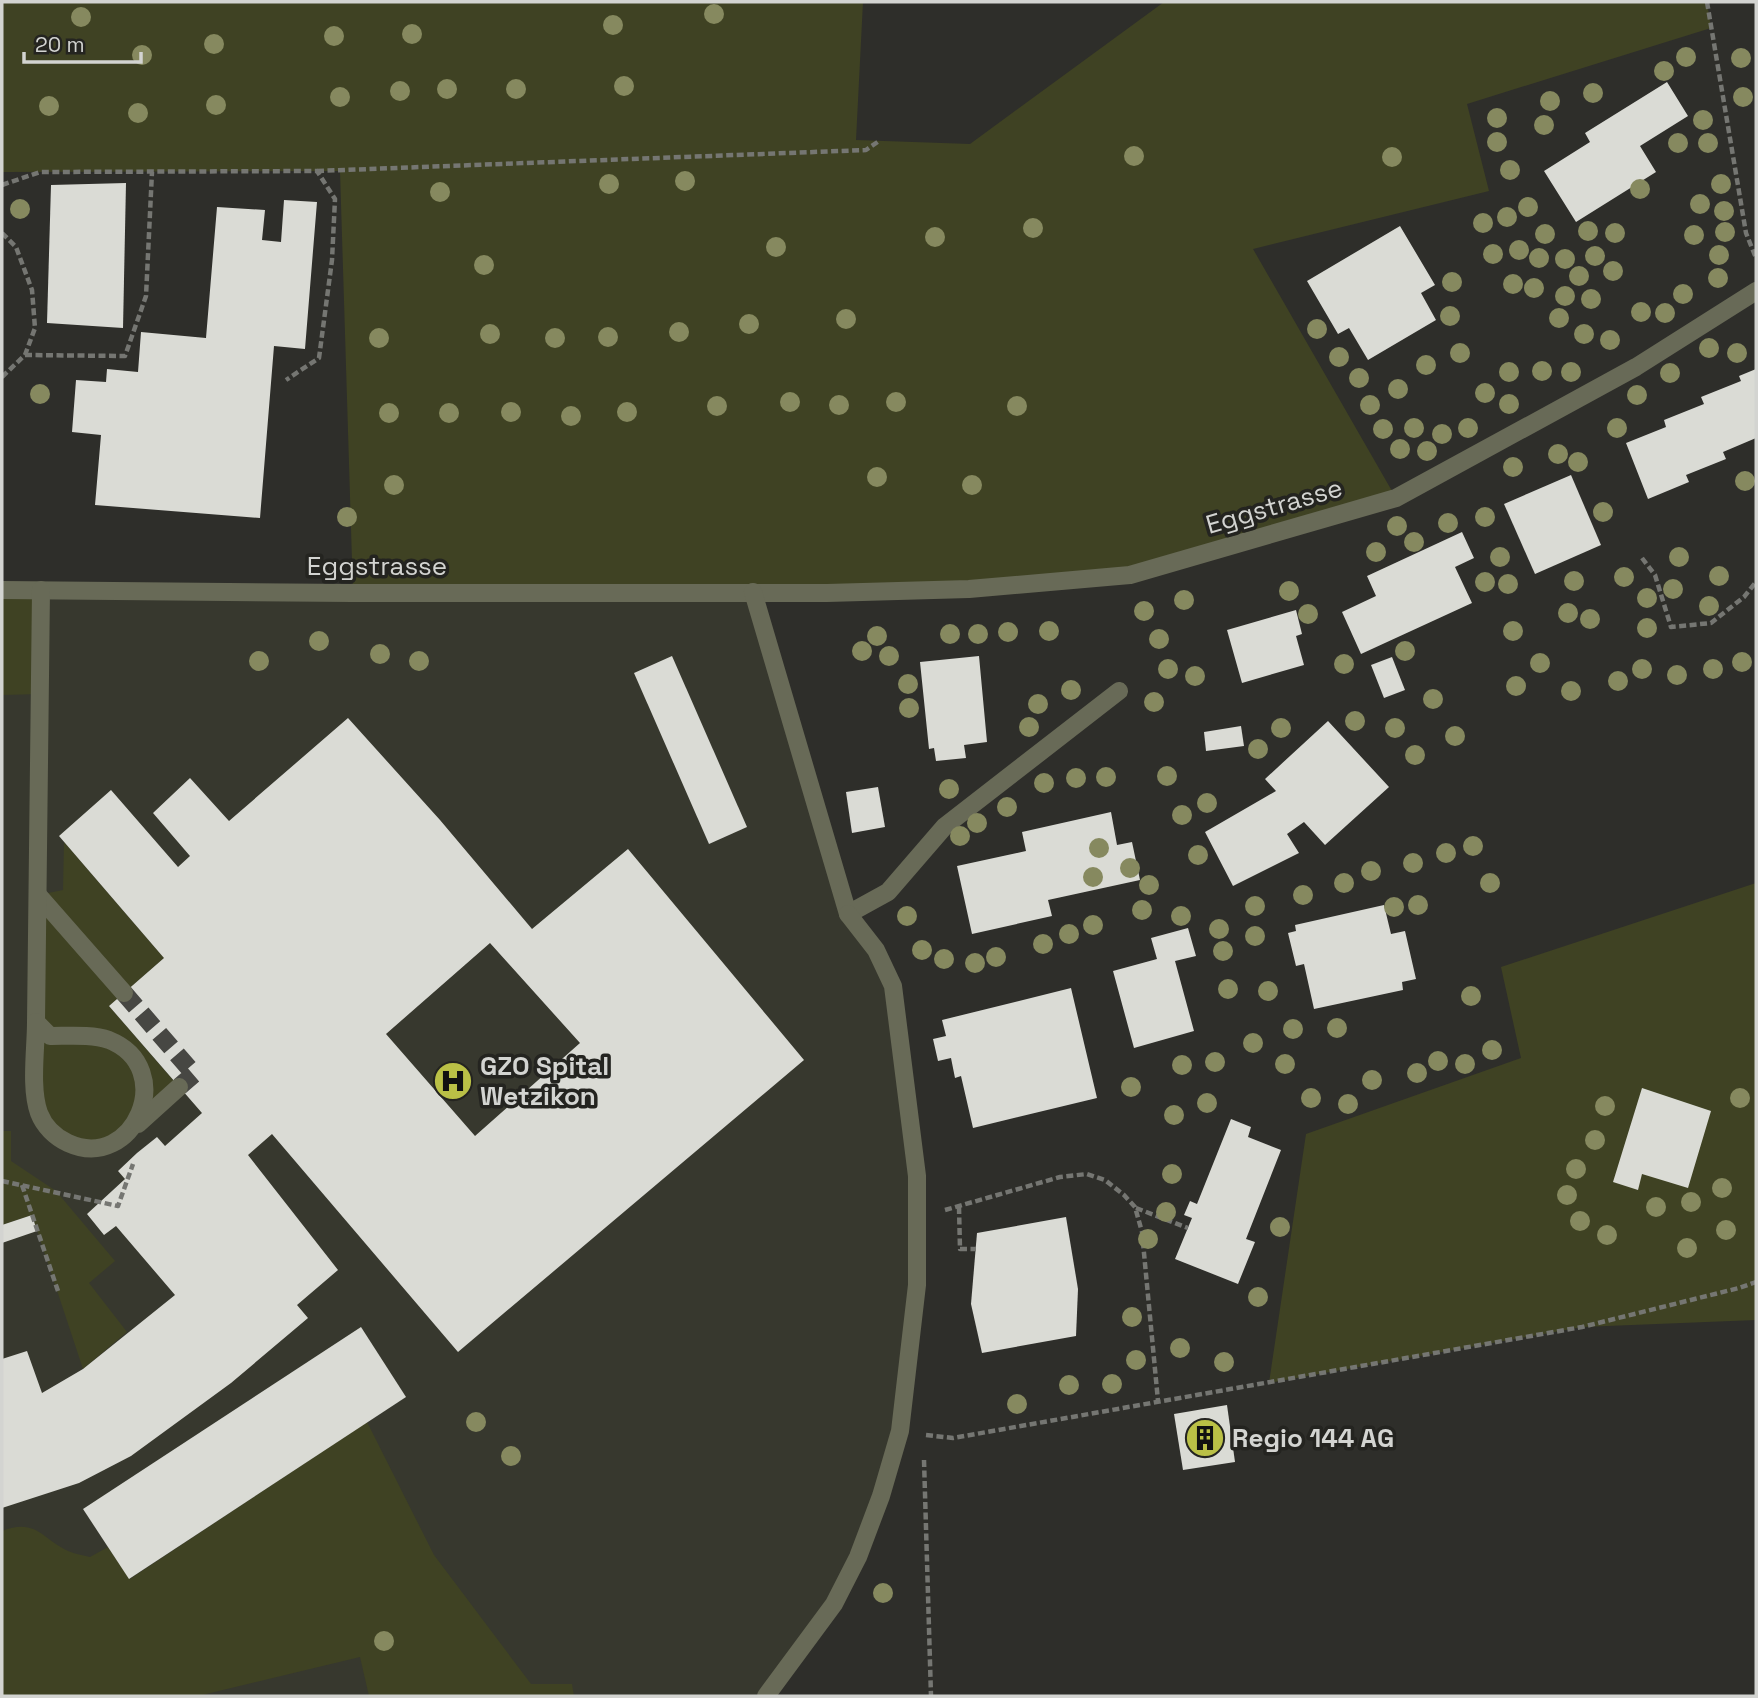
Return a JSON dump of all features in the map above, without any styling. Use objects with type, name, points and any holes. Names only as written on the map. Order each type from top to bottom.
[{"type":"street","name":"Eggstrasse","points":[[2,590],[827,593],[969,589],[1130,575],[1396,498],[1636,367],[1756,291]]},
{"type":"street","points":[[41,590],[35,1099],[48,1128],[60,1139],[75,1146],[91,1147],[107,1145],[124,1136],[179,1087]]},
{"type":"street","points":[[753,592],[848,914],[876,950],[892,986],[917,1176],[916,1285],[900,1431],[881,1496],[858,1557],[834,1604],[766,1696]]},
{"type":"street","points":[[848,914],[888,892],[945,826],[1119,691]]},
{"type":"street","points":[[38,895],[124,993]]},
{"type":"street","points":[[36,1022],[50,1036],[108,1040],[124,1049],[137,1063],[144,1079],[145,1095],[142,1111],[134,1126],[124,1136]]},
{"type":"path","points":[[1707,2],[1746,233],[1756,258]]},
{"type":"path","points":[[2,186],[40,172],[317,171],[866,150],[879,141]]},
{"type":"path","points":[[286,380],[320,358],[332,260],[335,199],[317,171]]},
{"type":"path","points":[[25,355],[125,356],[146,296],[152,172]]},
{"type":"path","points":[[2,233],[16,247],[32,290],[35,328],[25,355],[2,377]]},
{"type":"path","points":[[1643,558],[1655,575],[1671,627],[1711,623],[1744,597],[1756,582]]},
{"type":"path","points":[[2,1181],[118,1206],[137,1153]]},
{"type":"path","points":[[917,1215],[959,1208],[996,1194],[1060,1177],[1087,1174],[1105,1180],[1135,1207],[1188,1228]]},
{"type":"path","points":[[22,1185],[59,1294]]},
{"type":"path","points":[[1135,1207],[1142,1231],[1158,1401]]},
{"type":"path","points":[[959,1208],[960,1249],[976,1249]]},
{"type":"path","points":[[923,1446],[923,1434],[953,1438],[1582,1327],[1739,1289],[1756,1282]]},
{"type":"path","points":[[924,1457],[931,1696]]},
{"type":"shaded area","name":"GZO Spital Wetzikon","points":[[2,590],[753,592],[848,914],[893,986],[917,1176],[900,1431],[858,1557],[766,1696],[2,1696]]},
{"type":"green space","points":[[2,2],[863,2],[856,140],[970,144],[1164,2],[1707,2],[1711,28],[1467,104],[1489,191],[1253,249],[1396,498],[1130,575],[969,589],[353,593],[340,171],[2,172]]},
{"type":"green space","points":[[2,590],[41,590],[41,694],[2,695]]},
{"type":"green space","points":[[64,842],[164,958],[109,1006],[179,1087],[122,1138],[75,1146],[40,1115],[38,895],[63,890]]},
{"type":"green space","points":[[1756,883],[1756,1320],[1582,1327],[1269,1383],[1306,1134],[1521,1058],[1501,967]]},
{"type":"green space","points":[[2,1131],[11,1131],[11,1161],[56,1191],[115,1261],[89,1283],[127,1332],[83,1369],[32,1215],[2,1225]]},
{"type":"green space","points":[[367,1422],[434,1555],[531,1684],[572,1684],[574,1696],[369,1696],[360,1657],[198,1696],[2,1696],[2,1531],[31,1528],[68,1551],[90,1557],[108,1547],[130,1579]]},
{"type":"building","points":[[1667,82],[1688,116],[1640,146],[1656,172],[1576,222],[1544,171],[1590,142],[1585,133]]},
{"type":"building","points":[[126,183],[123,328],[47,323],[51,185]]},
{"type":"building","points":[[284,200],[317,202],[305,349],[274,346],[260,518],[95,505],[101,435],[72,432],[76,380],[106,382],[107,369],[138,372],[141,332],[206,338],[217,207],[265,210],[262,240],[281,242]]},
{"type":"building","points":[[1400,226],[1435,285],[1421,293],[1436,320],[1368,360],[1349,328],[1338,334],[1307,281]]},
{"type":"building","points":[[1756,369],[1756,438],[1723,452],[1726,459],[1686,475],[1689,482],[1648,499],[1626,443],[1666,427],[1664,420],[1704,404],[1701,397],[1741,381],[1739,376]]},
{"type":"building","points":[[1571,475],[1601,545],[1535,574],[1504,504]]},
{"type":"building","points":[[1462,532],[1474,558],[1455,567],[1472,603],[1361,654],[1342,612],[1376,596],[1367,576]]},
{"type":"building","points":[[1296,610],[1302,634],[1296,636],[1304,665],[1242,683],[1227,630]]},
{"type":"building","points":[[672,656],[747,827],[709,844],[634,673]]},
{"type":"building","points":[[979,656],[987,742],[964,745],[966,758],[936,761],[934,748],[929,749],[920,662]]},
{"type":"building","points":[[1392,657],[1405,690],[1384,698],[1371,665]]},
{"type":"building","points":[[348,718],[440,820],[532,929],[628,849],[804,1060],[458,1352],[272,1134],[248,1155],[338,1270],[297,1305],[308,1318],[231,1383],[131,1456],[79,1483],[2,1508],[2,1359],[27,1351],[42,1393],[83,1369],[175,1295],[116,1226],[104,1235],[87,1214],[125,1179],[118,1171],[137,1153],[157,1137],[165,1146],[202,1113],[109,1006],[164,958],[59,836],[111,790],[178,867],[190,856],[153,813],[190,778],[229,821]],"holes":[[[490,943],[580,1043],[475,1136],[386,1034]]]},
{"type":"building","points":[[1328,721],[1389,787],[1325,845],[1304,822],[1287,834],[1299,853],[1233,886],[1205,832],[1276,791],[1265,779]]},
{"type":"building","points":[[1241,726],[1244,746],[1206,751],[1204,732]]},
{"type":"building","points":[[878,787],[885,827],[852,833],[846,792]]},
{"type":"building","points":[[1111,812],[1117,845],[1132,842],[1140,880],[1048,900],[1052,916],[972,934],[957,866],[1026,851],[1022,832]]},
{"type":"building","points":[[1384,905],[1391,934],[1405,931],[1416,979],[1402,982],[1403,990],[1314,1009],[1304,964],[1296,966],[1288,933],[1296,931],[1295,925]]},
{"type":"building","points":[[1188,928],[1196,956],[1175,961],[1194,1031],[1134,1048],[1113,971],[1157,959],[1151,938]]},
{"type":"building","points":[[1071,988],[1097,1098],[973,1128],[961,1076],[955,1078],[951,1058],[938,1061],[933,1039],[946,1036],[942,1020]]},
{"type":"building","points":[[1642,1088],[1711,1111],[1688,1188],[1642,1174],[1638,1190],[1613,1182]]},
{"type":"building","points":[[1231,1119],[1251,1127],[1248,1137],[1281,1150],[1246,1239],[1255,1242],[1238,1284],[1175,1259],[1192,1218],[1184,1215],[1190,1201],[1197,1204]]},
{"type":"building","points":[[32,1215],[37,1231],[2,1243],[2,1225]]},
{"type":"building","points":[[1066,1217],[1078,1289],[1076,1336],[982,1353],[971,1304],[977,1233]]},
{"type":"building","points":[[361,1327],[406,1397],[129,1579],[83,1509]]},
{"type":"building","name":"Regio 144 AG","points":[[1227,1405],[1235,1462],[1183,1470],[1174,1414]]},
{"type":"tunnel","points":[[124,993],[194,1074],[179,1087]]},
{"type":"place","name":"GZO Spital Wetzikon","points":[[453,1081]]},
{"type":"place","name":"Regio 144 AG","points":[[1205,1438]]}]
